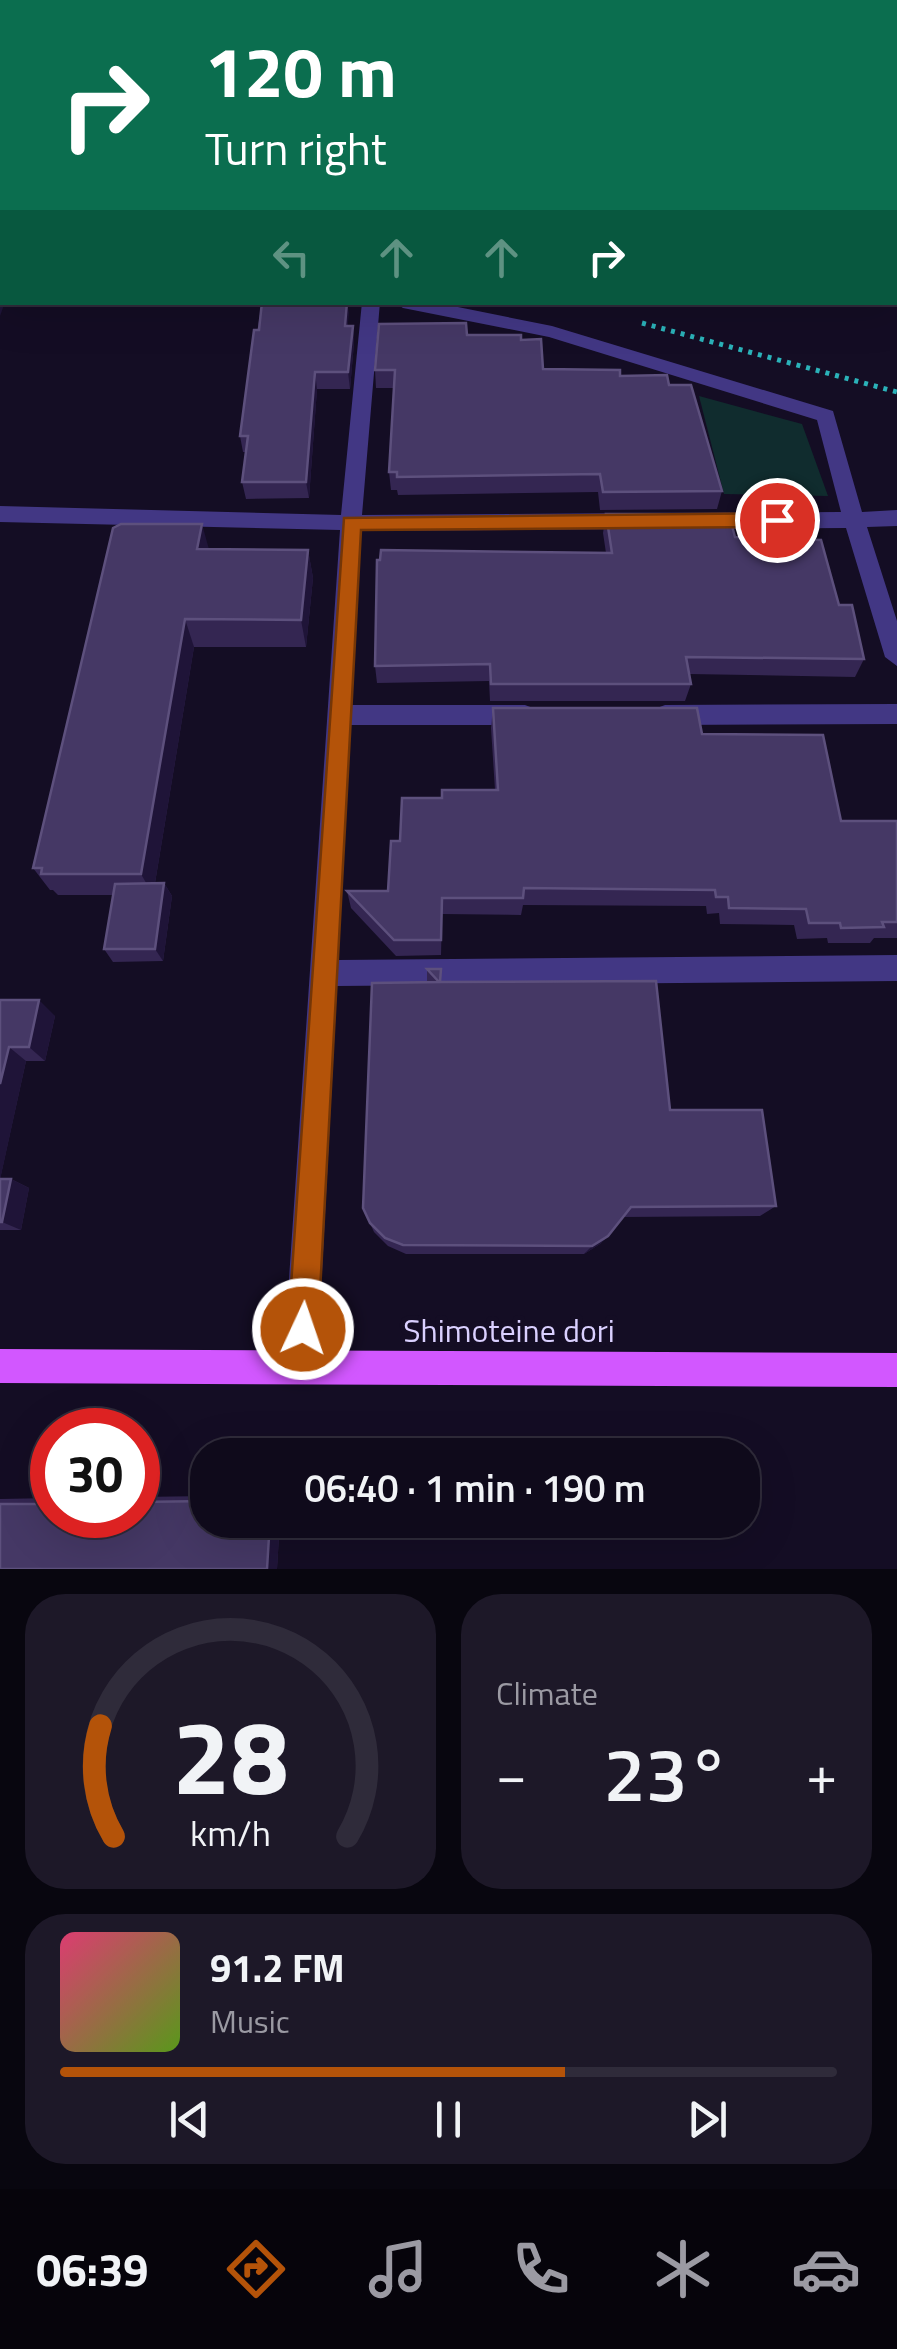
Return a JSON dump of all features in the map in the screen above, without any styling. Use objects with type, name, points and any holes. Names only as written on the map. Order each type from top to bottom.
[{"type":"main road","name":"Shimoteine dori","points":[[0,1366],[897,1370]]},
{"type":"street","points":[[300,1368],[351,523],[370,305]]},
{"type":"street","points":[[419,305],[552,332],[826,416],[897,657]]},
{"type":"street","points":[[0,514],[351,523],[897,518]]},
{"type":"street","points":[[638,715],[897,714]]},
{"type":"street","points":[[340,716],[558,715]]},
{"type":"street","points":[[324,973],[897,968]]},
{"type":"path","points":[[638,322],[897,392]]},
{"type":"green space","points":[[699,396],[802,424],[828,496],[724,494]]},
{"type":"building","points":[[262,305],[347,305],[345,326],[353,326],[348,372],[315,372],[306,482],[242,482],[248,436],[240,436],[254,330],[259,330]]},
{"type":"building","points":[[466,323],[467,335],[541,339],[543,369],[620,370],[620,376],[667,375],[669,385],[691,385],[722,491],[603,492],[600,474],[397,477],[397,472],[389,472],[395,370],[375,370],[379,324]]},
{"type":"building","points":[[606,514],[729,514],[735,537],[821,540],[839,605],[852,605],[864,659],[686,657],[691,684],[491,684],[490,664],[375,666],[377,560],[381,550],[612,553]]},
{"type":"building","points":[[121,524],[202,524],[197,549],[308,550],[301,620],[185,619],[141,874],[41,874],[42,868],[33,868],[113,528]]},
{"type":"building","points":[[493,708],[697,708],[702,734],[823,735],[841,821],[897,821],[897,922],[882,922],[884,927],[841,928],[840,923],[809,923],[806,909],[729,908],[728,897],[716,897],[715,890],[524,888],[523,898],[442,898],[441,940],[394,940],[347,891],[388,891],[391,841],[400,841],[402,798],[442,798],[442,790],[498,790]]},
{"type":"building","points":[[164,883],[155,949],[104,949],[115,884]]},
{"type":"building","points":[[427,969],[441,969],[440,982],[656,981],[670,1110],[762,1110],[776,1206],[631,1207],[608,1236],[592,1246],[403,1245],[385,1238],[370,1223],[363,1208],[372,983],[439,982]]},
{"type":"building","points":[[0,1000],[39,1000],[29,1047],[9,1047],[0,1084]]},
{"type":"building","points":[[0,1179],[11,1179],[2,1222],[0,1222]]},
{"type":"building","points":[[190,1501],[190,1538],[269,1538],[267,1569],[0,1569],[0,1504],[30,1504],[30,1538],[160,1538],[160,1502]]},
{"type":"route","points":[[303,1329],[351,523],[777,520]]}]
